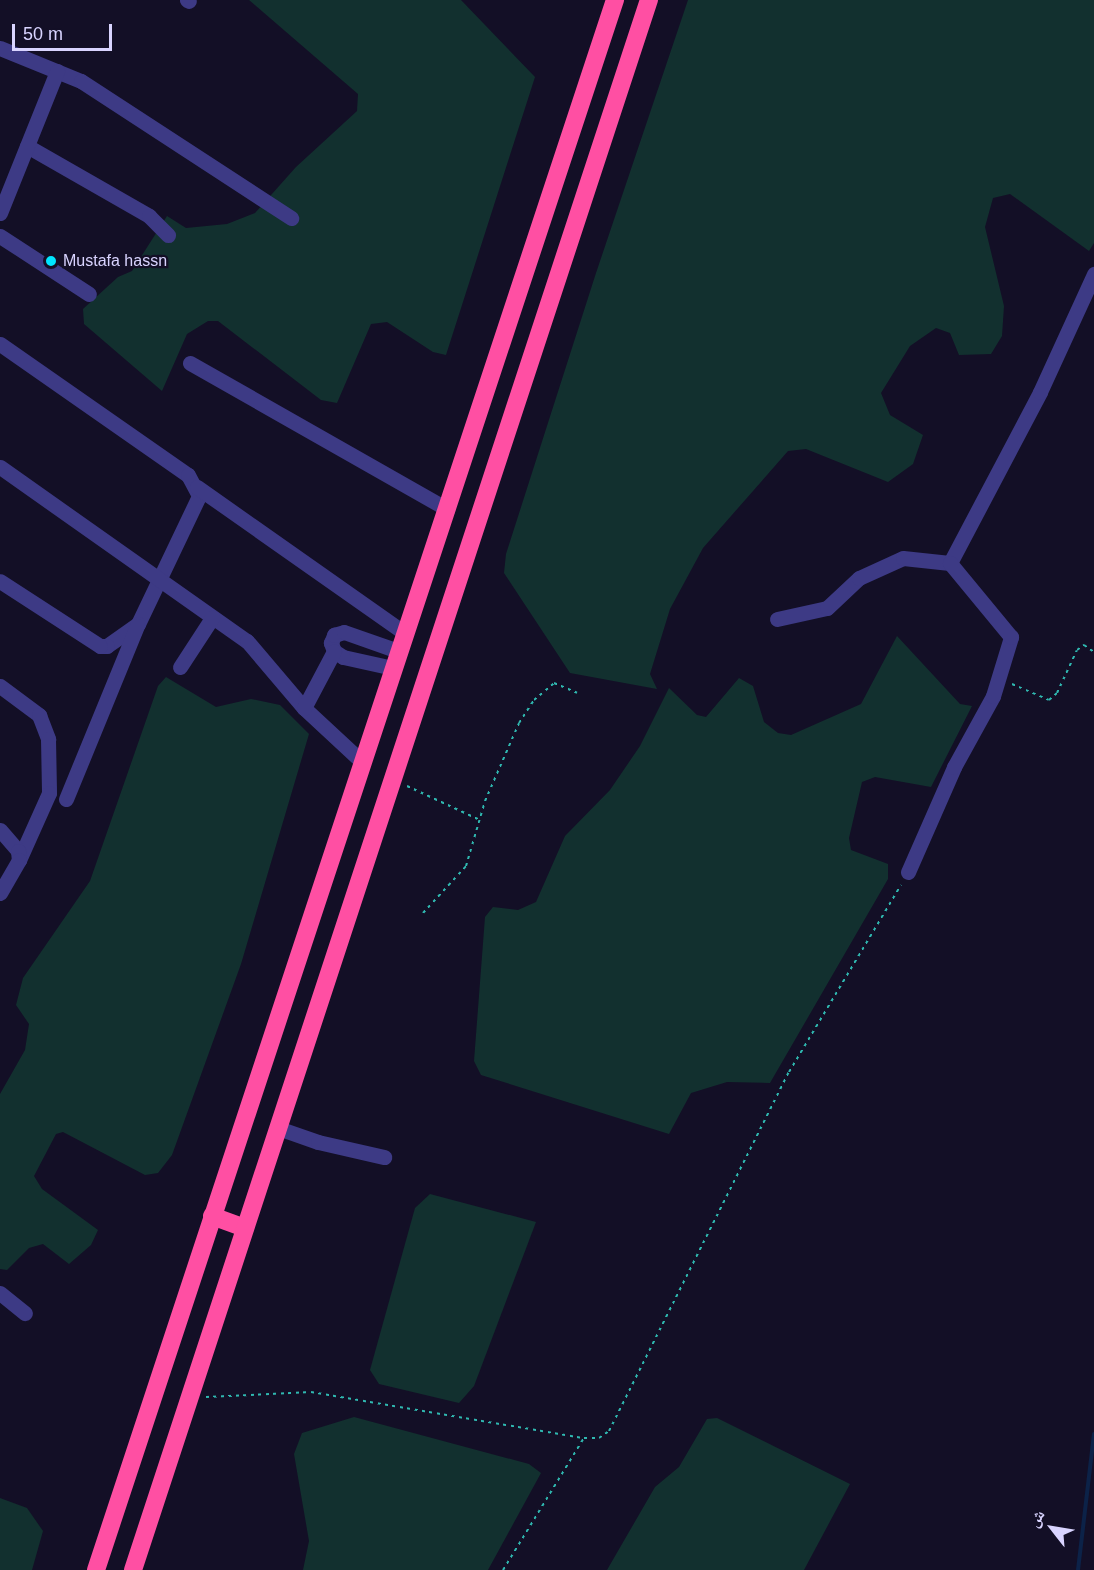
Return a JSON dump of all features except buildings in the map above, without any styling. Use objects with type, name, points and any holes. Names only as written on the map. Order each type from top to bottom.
[{"type":"highway","points":[[133,1570],[391,779],[649,0]]},
{"type":"highway","points":[[96,1570],[361,761],[447,510],[613,7],[642,22]]},
{"type":"highway","points":[[212,1216],[245,1228]]},
{"type":"street","points":[[0,48],[81,81],[291,218]]},
{"type":"street","points":[[0,213],[57,71]]},
{"type":"street","points":[[27,146],[149,216],[168,235]]},
{"type":"street","points":[[0,236],[89,294]]},
{"type":"street","points":[[950,563],[1040,392],[1094,274]]},
{"type":"street","points":[[0,344],[188,476],[197,487],[405,633]]},
{"type":"street","points":[[190,363],[447,510]]},
{"type":"street","points":[[0,466],[159,581],[247,641],[303,708],[361,761]]},
{"type":"street","points":[[66,799],[138,624],[195,508],[197,487]]},
{"type":"street","points":[[777,619],[822,611],[859,578],[903,558],[950,563],[1011,637],[998,678],[908,872]]},
{"type":"street","points":[[0,581],[100,646],[117,642],[138,624]]},
{"type":"street","points":[[180,667],[212,618]]},
{"type":"street","points":[[303,708],[334,651],[334,635],[344,632],[395,660]]},
{"type":"street","points":[[334,651],[343,657],[395,660]]},
{"type":"street","points":[[0,686],[39,715],[48,739],[49,793],[19,860],[0,893]]},
{"type":"street","points":[[0,830],[18,852],[19,860]]},
{"type":"street","points":[[278,1128],[318,1142],[384,1157]]},
{"type":"street","points":[[0,1293],[25,1313]]},
{"type":"path","points":[[998,678],[1049,700],[1057,693],[1077,650],[1083,645],[1094,652]]},
{"type":"path","points":[[423,913],[461,873],[519,723],[534,700],[554,683],[577,693]]},
{"type":"path","points":[[391,779],[480,820]]},
{"type":"path","points":[[189,1397],[311,1392],[584,1438],[599,1438],[609,1431],[622,1411],[677,1290],[789,1072],[908,872]]},
{"type":"path","points":[[503,1570],[584,1438]]},
{"type":"green space","points":[[249,0],[461,0],[535,77],[446,355],[433,352],[387,322],[371,324],[337,403],[321,400],[218,321],[208,321],[187,334],[162,391],[84,324],[83,309],[118,277],[132,271],[167,216],[186,228],[227,224],[255,213],[296,167],[357,111],[358,94]]},
{"type":"green space","points":[[688,0],[1094,0],[1094,243],[1089,251],[1010,194],[993,198],[985,227],[1004,306],[1002,336],[991,354],[959,355],[950,333],[936,328],[910,346],[881,393],[890,415],[923,435],[913,464],[888,482],[806,449],[788,451],[703,548],[670,609],[650,674],[657,689],[570,673],[504,573],[506,554],[596,273]]},
{"type":"green space","points":[[897,636],[960,704],[972,706],[931,787],[875,777],[862,782],[849,838],[851,850],[888,864],[888,879],[770,1083],[727,1082],[691,1093],[669,1134],[481,1075],[474,1061],[485,917],[493,907],[518,910],[536,902],[565,836],[610,790],[640,746],[669,688],[697,715],[706,717],[739,678],[753,686],[764,722],[778,733],[791,735],[861,704]]},
{"type":"green space","points":[[166,677],[216,707],[251,699],[280,705],[309,734],[241,964],[172,1155],[158,1173],[145,1175],[63,1132],[56,1134],[34,1176],[42,1189],[98,1230],[91,1245],[69,1264],[43,1244],[29,1248],[7,1270],[0,1269],[0,1094],[25,1050],[29,1024],[16,1005],[23,978],[90,881],[158,686]]},
{"type":"green space","points":[[430,1194],[536,1222],[474,1386],[459,1403],[379,1384],[370,1370],[415,1208]]},
{"type":"green space","points":[[354,1417],[529,1464],[541,1473],[488,1570],[303,1570],[309,1541],[294,1454],[302,1433]]},
{"type":"green space","points":[[717,1418],[850,1484],[804,1570],[607,1570],[655,1487],[679,1467],[707,1419]]},
{"type":"green space","points":[[0,1498],[27,1508],[43,1531],[32,1570],[0,1570]]},
{"type":"waterway","points":[[1078,1570],[1094,1434]]},
{"type":"place","name":"Mustafa hassn","points":[[51,261]]}]
